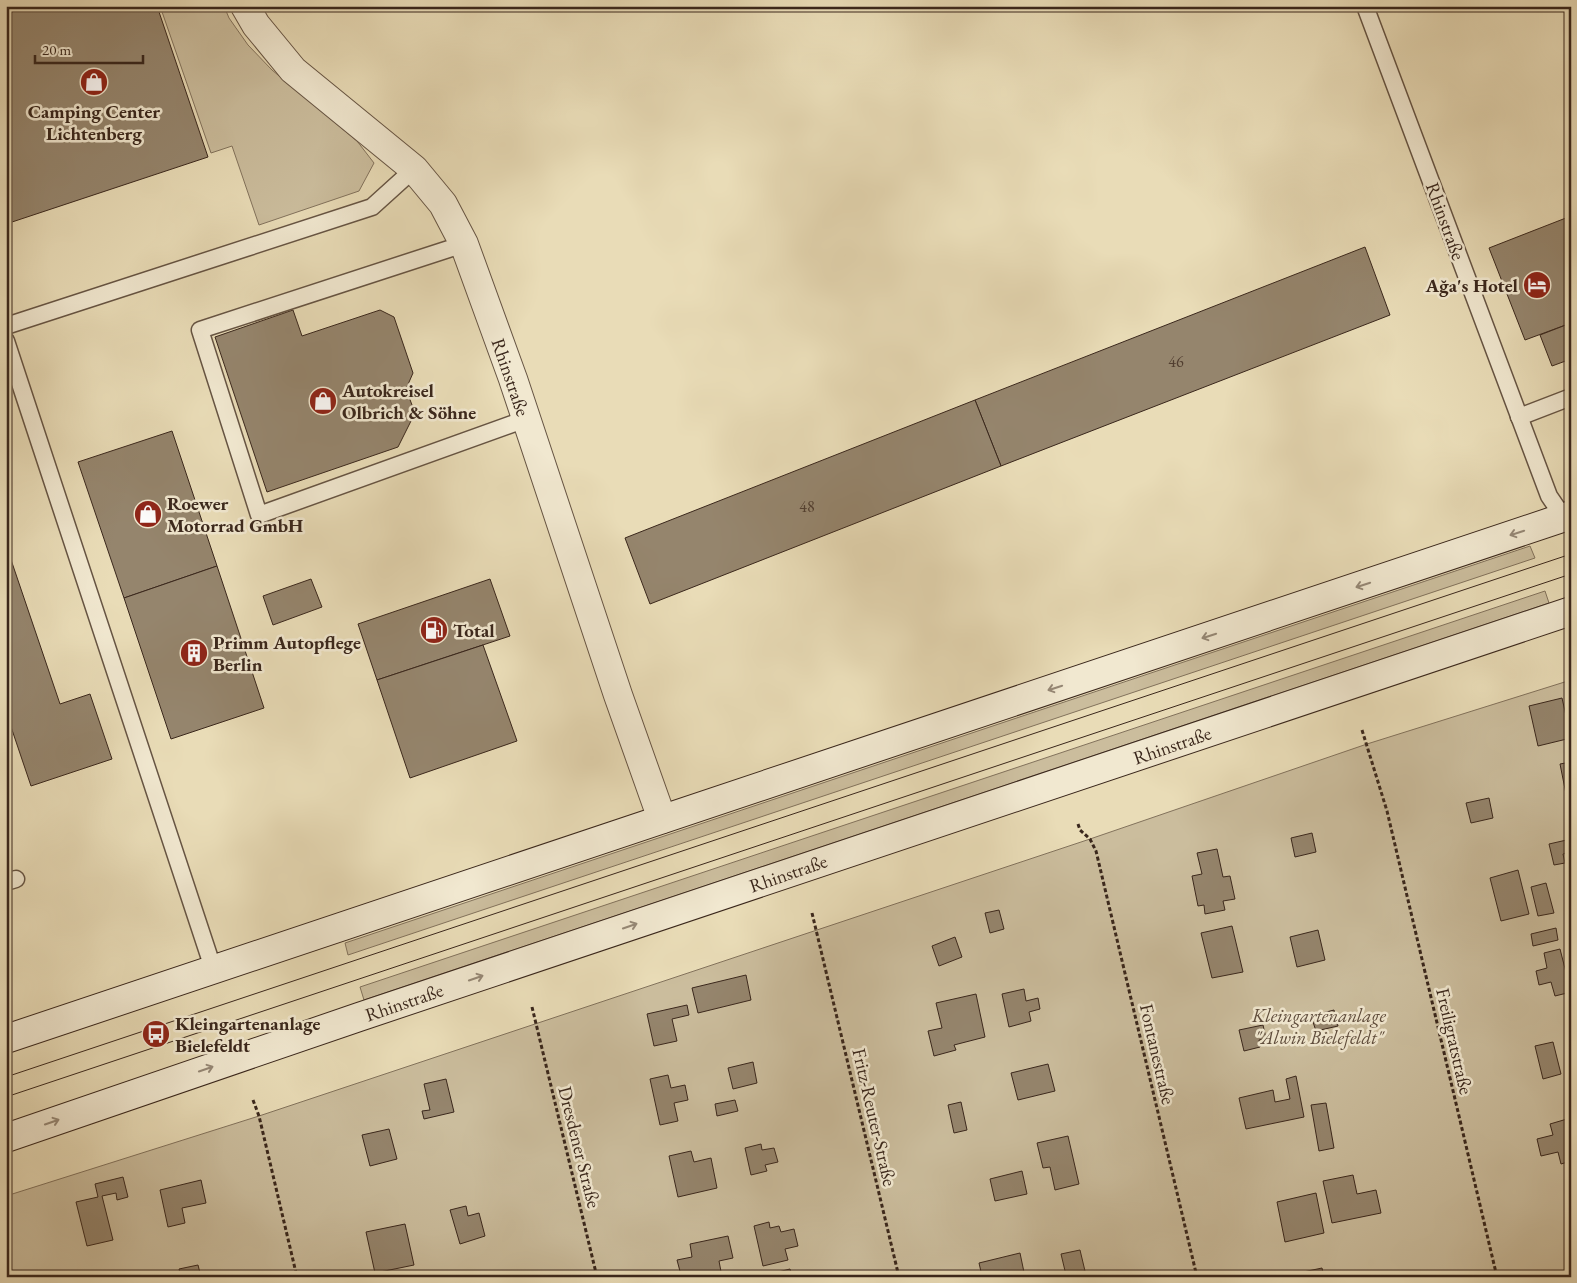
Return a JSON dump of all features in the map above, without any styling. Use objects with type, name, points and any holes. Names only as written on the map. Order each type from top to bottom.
[{"type":"main road","name":"Rhinstraße","points":[[246,6],[256,25],[293,70],[414,169],[443,204],[464,244],[526,419],[662,820]]},
{"type":"main road","name":"Rhinstraße","points":[[6,1039],[213,968],[1568,520]]},
{"type":"main road","name":"Rhinstraße","points":[[6,1138],[368,1014],[1571,611]]},
{"type":"lane","name":"Rhinstraße","points":[[1365,6],[1549,496],[1568,520]]},
{"type":"lane","points":[[6,326],[372,207],[414,169]]},
{"type":"lane","points":[[464,244],[200,330],[259,515],[526,419]]},
{"type":"lane","points":[[6,341],[213,968]]},
{"type":"lane","points":[[1519,417],[1571,397]]},
{"type":"path","name":"Freiligratstraße","points":[[1362,730],[1387,811],[1497,1277]]},
{"type":"path","name":"Fontanestraße","points":[[1078,824],[1080,830],[1090,839],[1098,861],[1197,1277]]},
{"type":"path","name":"Fritz-Reuter-Straße","points":[[812,913],[899,1277]]},
{"type":"path","name":"Dresdener Straße","points":[[532,1006],[597,1277]]},
{"type":"path","points":[[253,1100],[297,1277]]},
{"type":"green space","points":[[160,6],[224,6],[229,18],[248,45],[272,70],[357,141],[374,163],[359,191],[259,225],[232,146],[211,153]]},
{"type":"green space","points":[[1530,546],[1535,558],[348,955],[345,943]]},
{"type":"green space","points":[[1545,591],[1549,603],[364,1000],[360,987]]},
{"type":"green space","name":"Kleingartenanlage \"Alwin Bielefeldt\"","points":[[1571,680],[1571,1277],[6,1277],[6,1196],[259,1116],[1090,839],[1367,744]]},
{"type":"building","name":"Camping Center Lichtenberg","points":[[6,6],[157,6],[208,157],[6,224]]},
{"type":"building","name":"Ağa's Hotel","points":[[1571,216],[1571,323],[1525,340],[1489,248]]},
{"type":"building","points":[[1365,247],[1390,315],[1001,466],[975,400]]},
{"type":"building","name":"Autokreisel Olbrich & Söhne","points":[[293,310],[302,336],[380,310],[394,317],[413,373],[406,389],[415,413],[398,447],[267,492],[215,337]]},
{"type":"building","points":[[1571,323],[1571,359],[1552,366],[1540,335]]},
{"type":"building","points":[[975,400],[1001,466],[650,604],[625,538]]},
{"type":"building","name":"Roewer Motorrad GmbH","points":[[172,431],[217,566],[124,598],[78,462]]},
{"type":"building","points":[[6,545],[60,704],[90,694],[112,759],[31,786],[6,712]]},
{"type":"building","name":"Primm Autopflege Berlin","points":[[217,566],[264,708],[171,739],[124,598]]},
{"type":"building","points":[[311,579],[322,607],[273,625],[263,596]]},
{"type":"building","name":"Total","points":[[490,579],[510,636],[377,680],[358,624]]},
{"type":"building","points":[[483,645],[517,741],[410,778],[377,680]]},
{"type":"building","points":[[1562,698],[1571,738],[1538,746],[1529,706]]},
{"type":"building","points":[[1571,762],[1571,798],[1567,799],[1560,764]]},
{"type":"building","points":[[1489,798],[1493,818],[1471,823],[1466,803]]},
{"type":"building","points":[[1312,833],[1316,852],[1295,857],[1291,838]]},
{"type":"building","points":[[1571,839],[1571,852],[1563,854],[1565,863],[1554,865],[1549,844]]},
{"type":"building","points":[[1217,849],[1223,877],[1230,876],[1235,899],[1223,901],[1225,910],[1205,914],[1204,905],[1198,906],[1192,876],[1202,874],[1197,853]]},
{"type":"building","points":[[1518,870],[1529,914],[1501,921],[1490,878]]},
{"type":"building","points":[[1546,883],[1554,913],[1538,916],[1531,887]]},
{"type":"building","points":[[999,910],[1004,929],[990,933],[985,913]]},
{"type":"building","points":[[1232,926],[1243,972],[1212,978],[1201,933]]},
{"type":"building","points":[[1556,928],[1558,940],[1533,946],[1531,934]]},
{"type":"building","points":[[1318,930],[1325,960],[1297,967],[1290,937]]},
{"type":"building","points":[[955,937],[962,957],[939,966],[932,946]]},
{"type":"building","points":[[1560,949],[1571,992],[1555,996],[1551,982],[1539,985],[1536,971],[1547,968],[1544,953]]},
{"type":"building","points":[[746,975],[751,1000],[698,1013],[692,988]]},
{"type":"building","points":[[1024,989],[1026,1001],[1038,998],[1040,1009],[1029,1012],[1031,1021],[1009,1027],[1002,994]]},
{"type":"building","points":[[976,994],[985,1037],[954,1045],[956,1050],[934,1056],[928,1031],[942,1028],[936,1003]]},
{"type":"building","points":[[687,1005],[689,1015],[672,1019],[677,1041],[654,1046],[647,1014]]},
{"type":"building","points":[[1334,1010],[1338,1026],[1316,1031],[1311,1016]]},
{"type":"building","points":[[1263,1025],[1266,1038],[1259,1040],[1260,1047],[1244,1051],[1239,1030]]},
{"type":"building","points":[[1553,1042],[1561,1074],[1543,1079],[1535,1046]]},
{"type":"building","points":[[753,1062],[757,1083],[733,1089],[728,1068]]},
{"type":"building","points":[[1048,1064],[1055,1091],[1018,1100],[1011,1073]]},
{"type":"building","points":[[668,1075],[671,1088],[685,1085],[688,1100],[674,1103],[678,1121],[660,1125],[650,1079]]},
{"type":"building","points":[[1296,1076],[1304,1117],[1246,1129],[1239,1098],[1273,1090],[1275,1102],[1290,1099],[1286,1079]]},
{"type":"building","points":[[446,1079],[454,1112],[424,1119],[422,1111],[430,1110],[424,1084]]},
{"type":"building","points":[[735,1100],[738,1111],[717,1116],[715,1104]]},
{"type":"building","points":[[961,1102],[967,1130],[954,1133],[948,1105]]},
{"type":"building","points":[[1326,1103],[1334,1148],[1319,1151],[1311,1105]]},
{"type":"building","points":[[1567,1119],[1571,1133],[1571,1161],[1561,1164],[1558,1152],[1541,1156],[1537,1139],[1553,1135],[1550,1124]]},
{"type":"building","points":[[389,1129],[397,1159],[370,1166],[362,1135]]},
{"type":"building","points":[[1068,1136],[1079,1184],[1055,1190],[1050,1167],[1043,1168],[1037,1143]]},
{"type":"building","points":[[761,1144],[762,1150],[774,1148],[778,1162],[765,1165],[767,1171],[751,1175],[745,1148]]},
{"type":"building","points":[[691,1151],[694,1162],[711,1158],[717,1188],[678,1197],[669,1156]]},
{"type":"building","points":[[1022,1171],[1027,1194],[995,1201],[990,1179]]},
{"type":"building","points":[[1353,1175],[1357,1194],[1376,1190],[1381,1213],[1332,1223],[1323,1181]]},
{"type":"building","points":[[123,1177],[128,1197],[117,1200],[116,1193],[102,1196],[113,1240],[87,1246],[76,1202],[98,1197],[95,1184]]},
{"type":"building","points":[[201,1180],[206,1203],[182,1208],[185,1223],[168,1227],[160,1190]]},
{"type":"building","points":[[1316,1193],[1324,1233],[1285,1242],[1277,1202]]},
{"type":"building","points":[[466,1206],[468,1216],[479,1213],[485,1236],[460,1244],[450,1210]]},
{"type":"building","points":[[769,1222],[770,1228],[779,1226],[781,1232],[794,1229],[798,1246],[785,1249],[788,1260],[763,1266],[754,1226]]},
{"type":"building","points":[[405,1224],[414,1265],[375,1273],[366,1232]]},
{"type":"building","points":[[728,1236],[733,1258],[719,1261],[722,1277],[689,1277],[688,1273],[681,1275],[677,1260],[692,1257],[690,1244]]},
{"type":"building","points":[[1080,1250],[1085,1271],[1066,1275],[1061,1254]]},
{"type":"building","points":[[1020,1253],[1025,1277],[977,1277],[982,1276],[979,1263]]},
{"type":"building","points":[[198,1265],[201,1277],[181,1277],[179,1269]]},
{"type":"building","points":[[1322,1268],[1324,1277],[1290,1277],[1289,1275]]},
{"type":"building","points":[[790,1269],[792,1277],[758,1277]]},
{"type":"tram line","points":[[6,1077],[1571,554]]},
{"type":"tram line","points":[[6,1097],[1571,574]]},
{"type":"place","name":"Camping Center Lichtenberg","points":[[94,82]]},
{"type":"place","name":"Ağa's Hotel","points":[[1537,285]]},
{"type":"place","name":"Autokreisel Olbrich & Söhne","points":[[323,401]]},
{"type":"place","name":"Roewer Motorrad GmbH","points":[[148,514]]},
{"type":"place","name":"Total","points":[[434,630]]},
{"type":"place","name":"Primm Autopflege Berlin","points":[[194,653]]},
{"type":"place","name":"Kleingartenanlage Bielefeldt","points":[[156,1034]]}]
